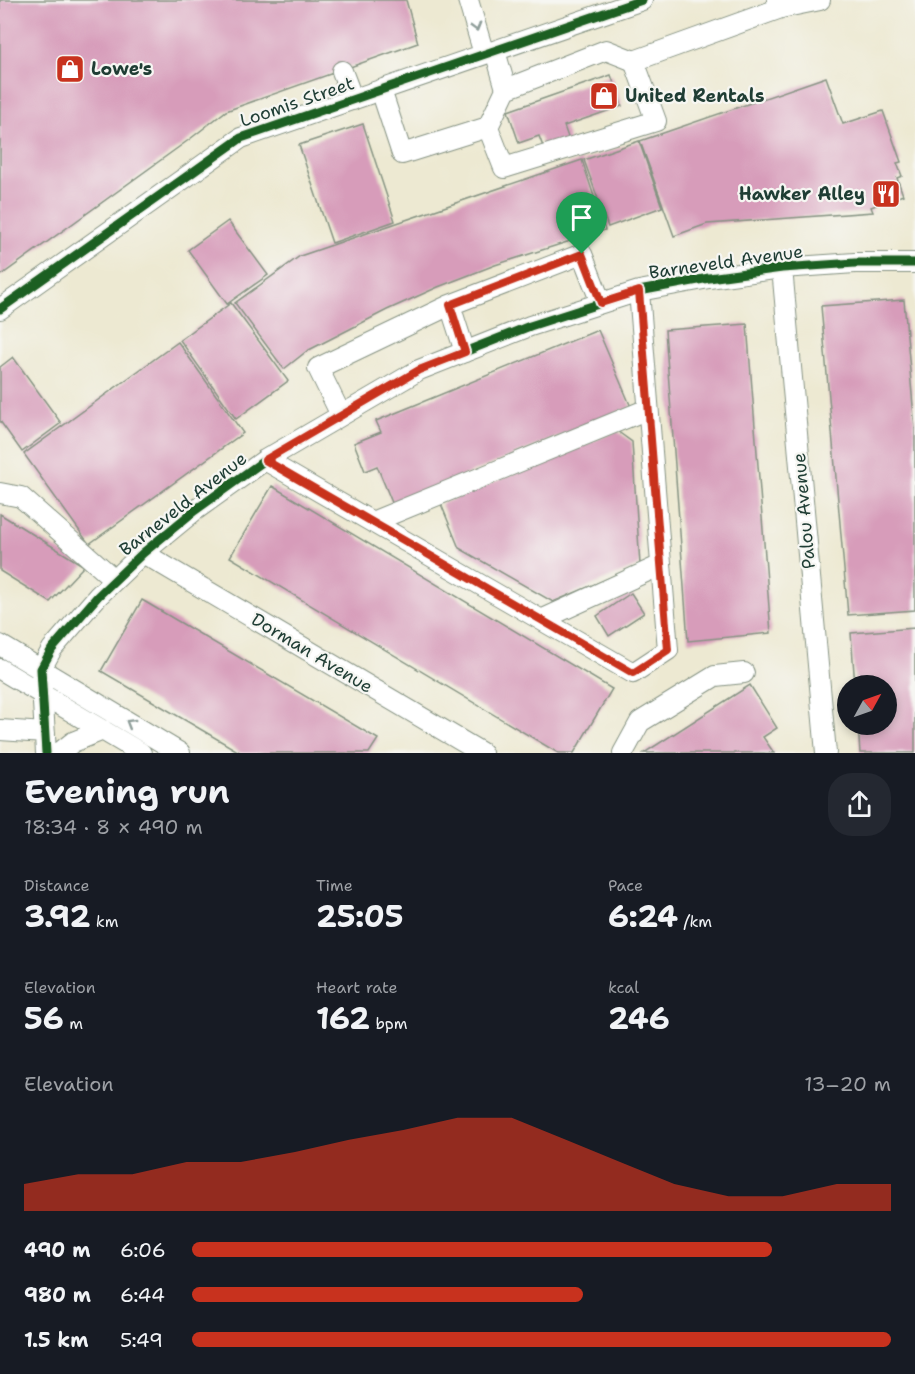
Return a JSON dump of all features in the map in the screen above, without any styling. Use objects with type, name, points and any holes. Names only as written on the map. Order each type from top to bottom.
[{"type":"street","points":[[468,0],[506,89]]},
{"type":"street","name":"Loomis Street","points":[[0,309],[241,138],[642,0]]},
{"type":"street","points":[[634,61],[656,121],[504,168],[488,127],[506,89],[606,50],[634,61],[779,4],[820,0]]},
{"type":"street","points":[[342,71],[353,100]]},
{"type":"street","points":[[381,90],[402,154],[488,127]]},
{"type":"street","points":[[341,415],[318,368],[450,305],[582,254],[601,303]]},
{"type":"street","name":"Barneveld Avenue","points":[[41,669],[52,649],[75,621],[143,553],[194,511],[265,460],[419,370],[530,326],[639,291],[782,268],[855,263],[915,263]]},
{"type":"street","name":"Palou Avenue","points":[[782,268],[826,753]]},
{"type":"street","points":[[265,460],[633,673],[668,650],[639,291]]},
{"type":"street","points":[[450,305],[465,352]]},
{"type":"street","points":[[372,522],[648,409]]},
{"type":"street","points":[[0,494],[21,497],[115,580]]},
{"type":"street","name":"Dorman Avenue","points":[[143,553],[482,753]]},
{"type":"street","points":[[541,620],[661,565]]},
{"type":"street","points":[[0,645],[180,753]]},
{"type":"street","points":[[0,669],[141,753]]},
{"type":"street","points":[[0,730],[46,743],[41,669]]},
{"type":"street","points":[[623,753],[640,722],[715,676],[744,674]]},
{"type":"street","points":[[59,753],[73,742],[103,730]]},
{"type":"building","points":[[0,0],[406,0],[418,43],[226,111],[0,276]]},
{"type":"building","points":[[611,75],[622,106],[564,126],[570,143],[545,152],[539,136],[519,143],[508,111]]},
{"type":"building","points":[[826,77],[843,124],[883,111],[901,162],[897,163],[902,176],[897,178],[903,195],[871,207],[873,212],[707,224],[674,236],[640,141]]},
{"type":"building","points":[[363,124],[395,221],[332,243],[299,145]]},
{"type":"building","points":[[639,141],[662,207],[608,227],[584,160]]},
{"type":"building","points":[[582,160],[605,230],[495,265],[438,287],[307,351],[284,369],[235,303],[300,256]]},
{"type":"building","points":[[228,221],[268,275],[227,304],[188,250]]},
{"type":"building","points":[[904,300],[915,430],[915,610],[848,615],[821,306]]},
{"type":"building","points":[[231,303],[288,381],[236,419],[180,340]]},
{"type":"building","points":[[747,324],[771,633],[688,641],[665,330]]},
{"type":"building","points":[[598,330],[631,407],[393,505],[377,466],[365,471],[354,443],[381,432],[376,421]]},
{"type":"building","points":[[178,342],[243,433],[89,544],[24,454]]},
{"type":"building","points":[[13,357],[61,423],[22,452],[0,421],[0,367]]},
{"type":"building","points":[[617,431],[632,442],[640,565],[553,602],[459,548],[441,504]]},
{"type":"building","points":[[272,486],[612,689],[574,753],[558,753],[230,557]]},
{"type":"building","points":[[0,514],[84,566],[50,602],[0,571]]},
{"type":"building","points":[[631,593],[644,613],[609,636],[597,616]]},
{"type":"building","points":[[142,600],[378,739],[369,753],[241,753],[101,671]]},
{"type":"building","points":[[915,628],[915,753],[860,753],[859,735],[897,735],[897,675],[854,675],[851,633]]},
{"type":"building","points":[[750,685],[777,728],[763,737],[774,753],[644,753]]},
{"type":"cycle path","points":[[0,309],[241,138],[642,0]]},
{"type":"cycle path","points":[[46,753],[41,669],[52,649],[98,596],[143,553],[194,511],[265,460],[419,370],[530,326],[639,291],[782,268],[855,263],[915,263]]},
{"type":"place","name":"Lowe's","points":[[70,69]]},
{"type":"place","name":"United Rentals","points":[[604,96]]},
{"type":"place","name":"Hawker Alley","points":[[886,194]]},
{"type":"route","points":[[582,254],[601,303],[639,291],[668,650],[633,673],[265,460],[419,370],[465,352],[450,305],[582,254]]}]
